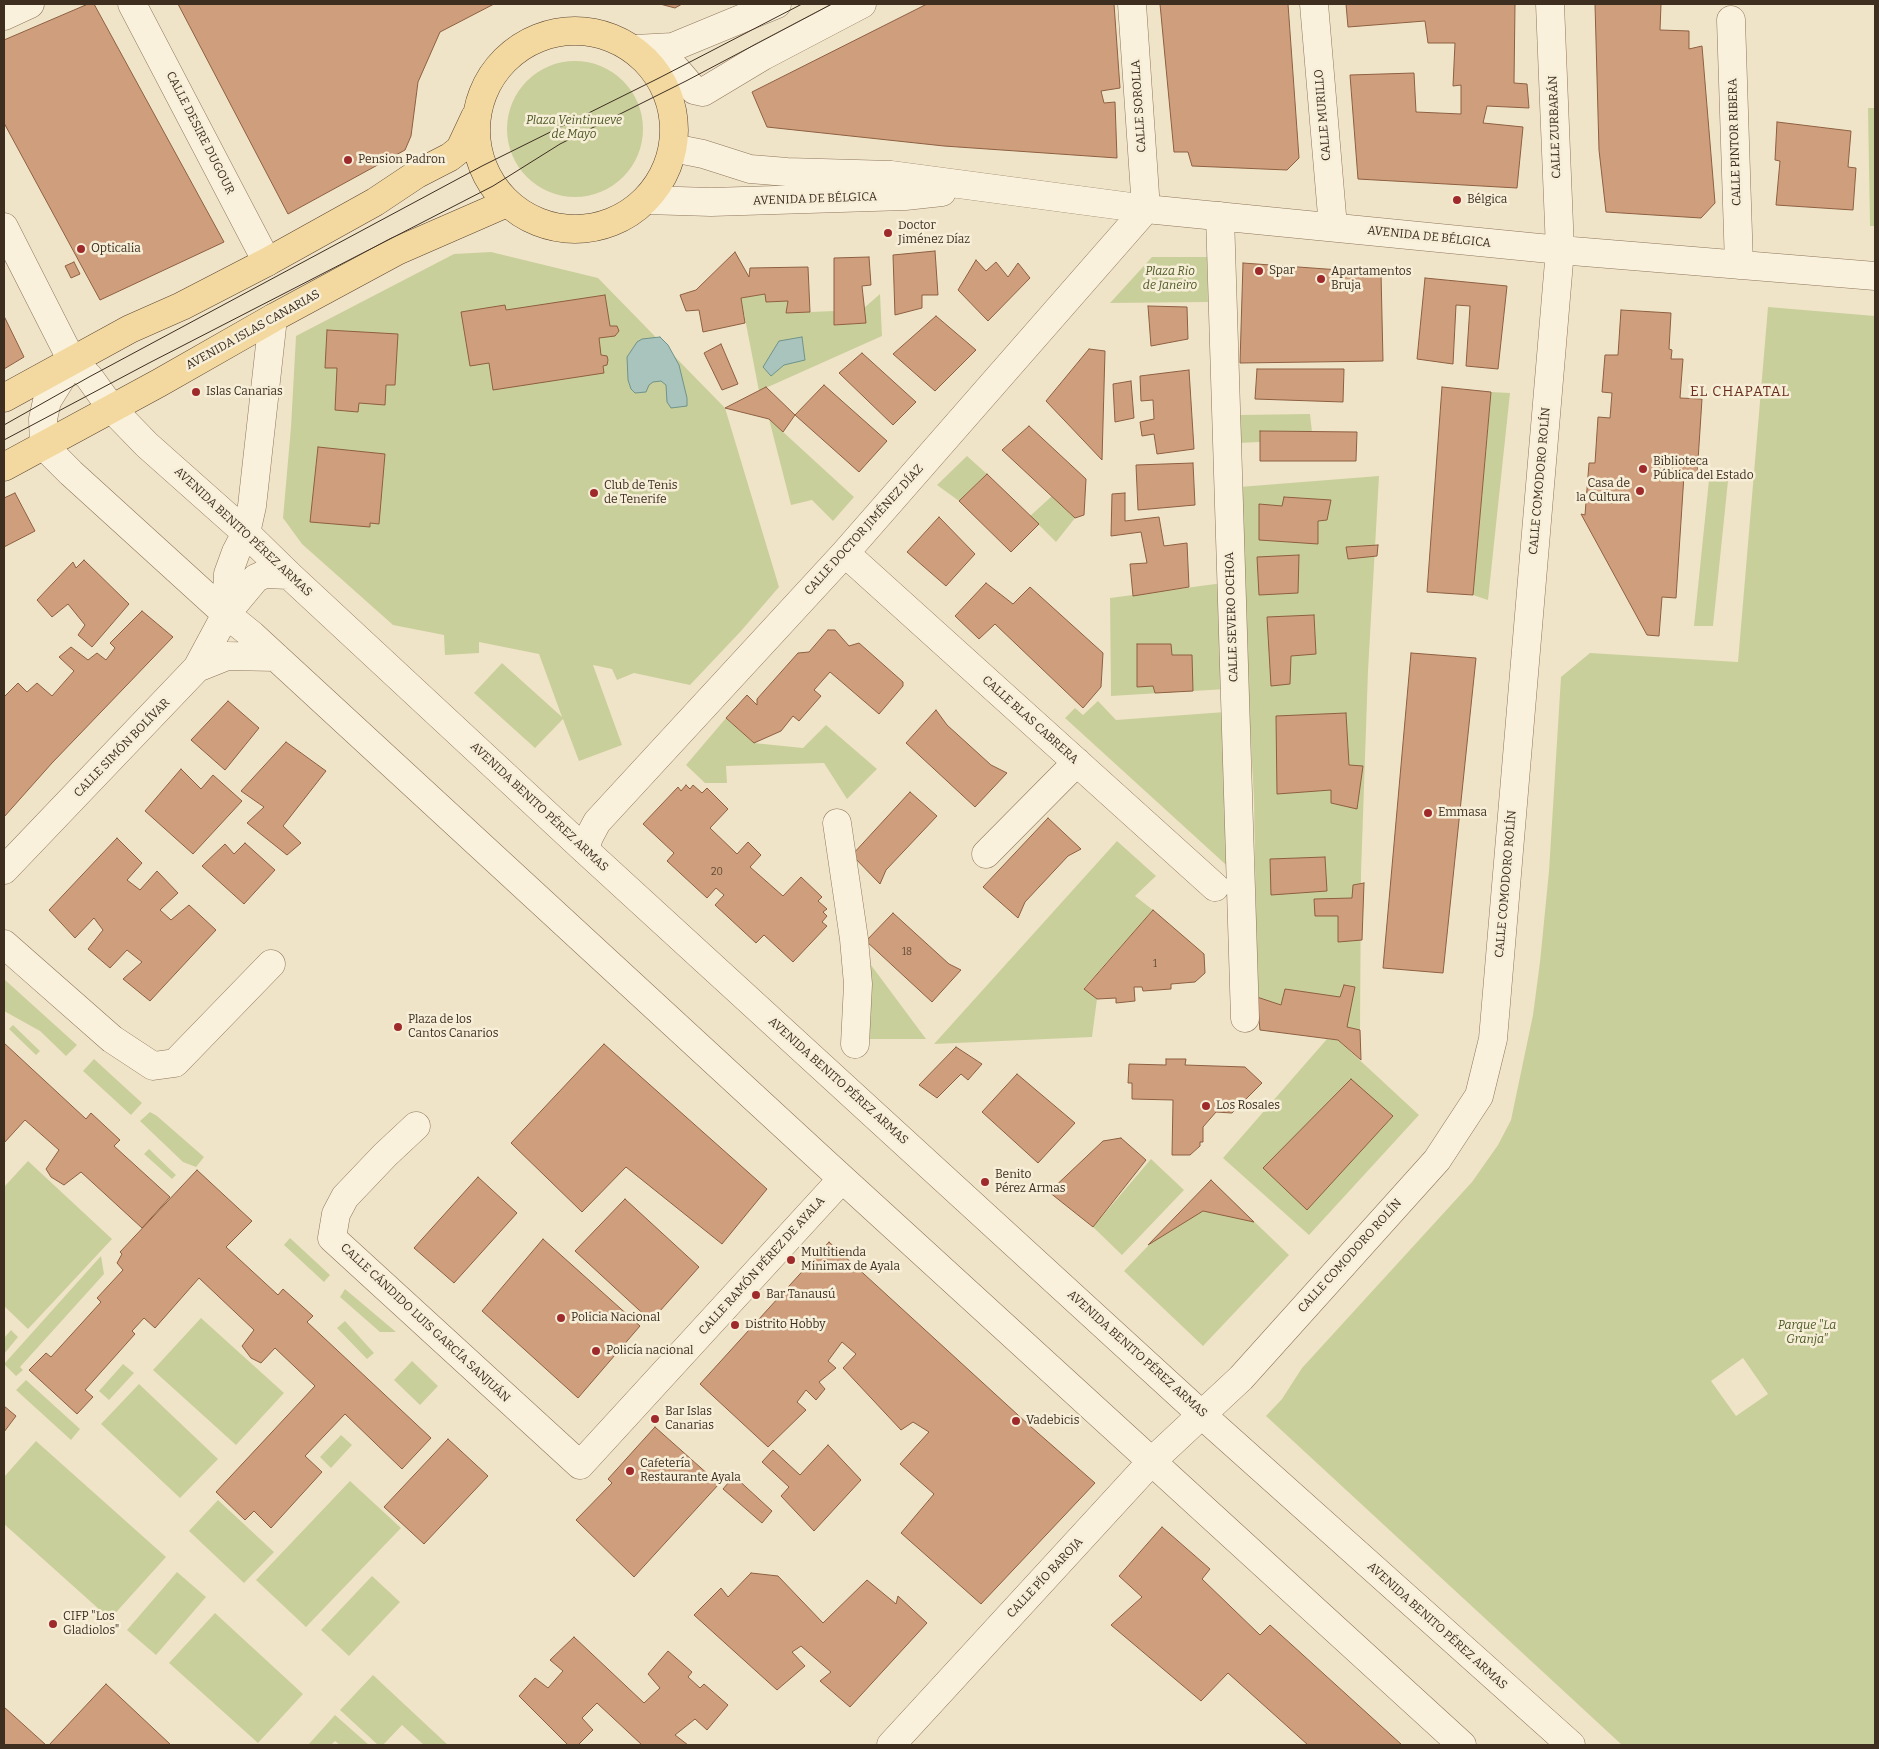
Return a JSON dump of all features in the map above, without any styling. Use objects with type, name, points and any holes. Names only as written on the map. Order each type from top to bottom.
[{"type":"main road","points":[[4,398],[138,325],[182,306],[267,262],[375,202],[417,174],[450,157],[460,149],[488,81],[509,55],[538,37],[570,30],[604,34],[637,52],[667,90],[674,119],[674,148],[664,176],[646,200],[621,218],[592,227],[562,228],[532,220],[507,203],[493,186],[482,166],[476,140],[476,113]]},
{"type":"main road","name":"AVENIDA ISLAS CANARIAS","points":[[4,467],[397,251],[507,203]]},
{"type":"street","points":[[4,16],[30,4]]},
{"type":"street","name":"CALLE DESIRE DUGOUR","points":[[132,4],[267,262]]},
{"type":"street","points":[[637,52],[673,47],[702,36],[741,11],[777,4]]},
{"type":"street","points":[[637,52],[676,69],[694,90],[702,92],[714,87],[763,56],[862,4]]},
{"type":"street","name":"CALLE SOROLLA","points":[[1132,4],[1146,209]]},
{"type":"street","name":"CALLE MURILLO","points":[[1314,4],[1333,227]]},
{"type":"street","name":"CALLE ZURBARÁN","points":[[1550,4],[1560,250]]},
{"type":"street","name":"CALLE PINTOR RIBERA","points":[[1731,20],[1739,265]]},
{"type":"street","name":"AVENIDA DE BÉLGICA","points":[[674,148],[702,154],[750,169],[891,175],[1146,209],[1560,250],[1875,276]]},
{"type":"street","name":"AVENIDA DE BÉLGICA","points":[[646,200],[711,202],[905,196],[984,186]]},
{"type":"street","name":"CALLE DOCTOR JIMÉNEZ DÍAZ","points":[[585,850],[597,822],[845,553],[1146,209]]},
{"type":"street","name":"CALLE SEVERO OCHOA","points":[[1220,216],[1245,1018]]},
{"type":"street","name":"AVENIDA BENITO PÉREZ ARMAS","points":[[4,227],[72,360],[88,377],[112,409],[148,445],[246,533],[585,850],[1202,1414],[1571,1745]]},
{"type":"street","name":"CALLE COMODORO ROLÍN","points":[[1202,1414],[1241,1378],[1437,1160],[1479,1096],[1493,1039],[1560,250]]},
{"type":"street","points":[[226,614],[228,574],[236,552],[246,533],[252,506],[273,318]]},
{"type":"street","points":[[72,360],[47,401],[43,420],[44,446],[71,473],[276,657],[842,1179],[1462,1745]]},
{"type":"street","name":"CALLE BLAS CABRERA","points":[[845,553],[1214,887]]},
{"type":"street","points":[[226,614],[256,578],[265,574],[289,575]]},
{"type":"street","name":"CALLE SIMÓN BOLÍVAR","points":[[4,870],[197,668],[226,614]]},
{"type":"street","points":[[197,668],[226,656],[276,657]]},
{"type":"street","points":[[986,854],[1077,762]]},
{"type":"street","points":[[837,823],[854,939],[858,993],[856,1044]]},
{"type":"street","points":[[4,944],[112,1039],[153,1066],[174,1064],[271,964]]},
{"type":"street","name":"CALLE CÁNDIDO LUIS GARCÍA SANJUÁN","points":[[416,1126],[345,1197],[336,1214],[332,1238],[580,1465]]},
{"type":"street","name":"CALLE RAMÓN PÉREZ DE AYALA","points":[[580,1465],[842,1179]]},
{"type":"street","name":"CALLE PÍO BAROJA","points":[[891,1745],[1152,1461],[1202,1414]]},
{"type":"green space","name":"Plaza Veintinueve de Mayo","points":[[575,61],[601,66],[623,81],[638,103],[643,129],[638,155],[623,177],[601,192],[575,197],[549,192],[527,177],[512,155],[507,129],[512,103],[527,81],[549,66]]},
{"type":"green space","points":[[1868,108],[1875,108],[1875,226],[1870,226]]},
{"type":"green space","name":"Club de Tenis de Tenerife","points":[[491,252],[598,278],[725,408],[779,587],[690,685],[634,673],[617,680],[612,669],[593,665],[622,745],[579,761],[563,719],[535,748],[474,693],[502,663],[562,717],[539,654],[479,642],[479,653],[445,655],[444,635],[393,625],[302,544],[283,518],[296,336],[454,254]]},
{"type":"green space","name":"Plaza Rio de Janeiro","points":[[1152,257],[1207,257],[1208,302],[1110,303]]},
{"type":"green space","points":[[765,294],[766,302],[788,301],[786,313],[834,311],[834,325],[865,323],[864,308],[880,294],[882,336],[759,391],[741,298]]},
{"type":"green space","name":"Parque \"La Granja\"","points":[[1768,307],[1875,316],[1875,1745],[1622,1745],[1266,1416],[1282,1399],[1302,1368],[1472,1182],[1498,1145],[1511,1120],[1533,1015],[1540,962],[1549,871],[1561,677],[1590,653],[1738,662]],"holes":[[[1743,1358],[1768,1394],[1736,1416],[1711,1381]]]},
{"type":"green space","points":[[1491,392],[1510,393],[1488,600],[1473,595]]},
{"type":"green space","points":[[1310,414],[1312,432],[1261,431],[1260,442],[1238,443],[1238,415]]},
{"type":"green space","points":[[769,419],[854,497],[833,521],[812,500],[791,505]]},
{"type":"green space","points":[[967,456],[987,474],[959,501],[937,485]]},
{"type":"green space","points":[[1379,476],[1368,671],[1361,874],[1360,1030],[1347,1027],[1340,997],[1281,1005],[1257,997],[1254,799],[1239,487]]},
{"type":"green space","points":[[1709,480],[1728,481],[1713,626],[1694,626]]},
{"type":"green space","points":[[1052,496],[1075,518],[1056,542],[1030,516]]},
{"type":"green space","points":[[1223,583],[1226,689],[1111,696],[1110,598]]},
{"type":"green space","points":[[1098,701],[1116,720],[1225,712],[1235,873],[1065,718],[1075,708],[1083,715]]},
{"type":"green space","points":[[726,718],[754,743],[803,748],[826,725],[877,769],[847,799],[824,763],[726,766],[727,783],[705,783],[686,765]]},
{"type":"green space","points":[[1117,841],[1156,876],[1135,896],[1153,910],[1084,988],[1097,999],[1092,1037],[934,1044]]},
{"type":"green space","points":[[871,965],[926,1039],[868,1039]]},
{"type":"green space","points":[[4,979],[77,1045],[66,1056],[40,1031],[4,1011]]},
{"type":"green space","points":[[13,1025],[40,1051],[36,1055],[9,1029]]},
{"type":"green space","points":[[1327,1039],[1338,1040],[1419,1115],[1309,1235],[1223,1158]]},
{"type":"green space","points":[[94,1059],[142,1103],[131,1115],[83,1071]]},
{"type":"green space","points":[[150,1112],[204,1157],[196,1167],[183,1162],[140,1121]]},
{"type":"green space","points":[[149,1149],[176,1175],[172,1179],[144,1154]]},
{"type":"green space","points":[[1151,1159],[1184,1190],[1122,1255],[1093,1227]]},
{"type":"green space","points":[[28,1161],[112,1239],[28,1329],[4,1306],[4,1187]]},
{"type":"green space","points":[[1211,1180],[1289,1255],[1203,1346],[1124,1271]]},
{"type":"green space","points":[[290,1238],[330,1275],[324,1282],[284,1245]]},
{"type":"green space","points":[[101,1256],[104,1274],[20,1367],[23,1370],[16,1376],[4,1364]]},
{"type":"green space","points":[[345,1289],[396,1332],[380,1332],[340,1297]]},
{"type":"green space","points":[[201,1318],[284,1393],[236,1445],[153,1370]]},
{"type":"green space","points":[[345,1321],[374,1353],[367,1359],[337,1328]]},
{"type":"green space","points":[[11,1330],[18,1337],[4,1354],[4,1338]]},
{"type":"green space","points":[[412,1361],[438,1386],[420,1405],[394,1380]]},
{"type":"green space","points":[[123,1364],[134,1373],[109,1400],[99,1391]]},
{"type":"green space","points":[[26,1380],[80,1429],[71,1440],[16,1390]]},
{"type":"green space","points":[[139,1384],[218,1459],[180,1498],[101,1424]]},
{"type":"green space","points":[[341,1435],[352,1445],[331,1468],[320,1457]]},
{"type":"green space","points":[[36,1441],[166,1557],[110,1619],[4,1524],[4,1477]]},
{"type":"green space","points":[[350,1481],[401,1528],[306,1627],[256,1580]]},
{"type":"green space","points":[[218,1500],[274,1552],[244,1583],[189,1531]]},
{"type":"green space","points":[[177,1572],[206,1597],[156,1655],[127,1630]]},
{"type":"green space","points":[[372,1576],[400,1602],[349,1656],[321,1630]]},
{"type":"green space","points":[[215,1613],[303,1694],[258,1743],[169,1663]]},
{"type":"green space","points":[[373,1675],[448,1745],[424,1745],[402,1725],[383,1745],[378,1745],[340,1710]]},
{"type":"green space","points":[[335,1715],[369,1745],[340,1745],[335,1741],[331,1745],[308,1745]]},
{"type":"water","points":[[660,337],[668,345],[679,365],[687,398],[687,406],[671,408],[667,402],[666,385],[661,381],[653,382],[649,385],[646,392],[635,393],[631,389],[628,380],[627,357],[637,342],[642,339]]},
{"type":"water","points":[[802,337],[805,360],[784,365],[771,376],[763,367],[779,341]]},
{"type":"building","points":[[88,4],[94,4],[224,242],[100,300],[4,123],[4,40]]},
{"type":"building","points":[[178,4],[494,4],[440,32],[418,82],[411,136],[405,150],[288,214]]},
{"type":"building","points":[[660,4],[682,4],[675,8]]},
{"type":"building","points":[[927,4],[1114,4],[1120,88],[1101,91],[1104,103],[1115,102],[1117,158],[944,146],[767,127],[752,92]]},
{"type":"building","points":[[1160,4],[1288,4],[1299,158],[1287,170],[1192,166],[1188,152],[1174,152]]},
{"type":"building","points":[[1346,4],[1515,4],[1514,83],[1527,84],[1529,108],[1487,106],[1483,123],[1523,127],[1517,188],[1358,179],[1350,75],[1414,73],[1416,112],[1461,114],[1461,85],[1453,86],[1455,43],[1428,43],[1425,21],[1348,27]]},
{"type":"building","points":[[1595,4],[1661,4],[1660,30],[1689,31],[1689,49],[1702,46],[1715,203],[1701,218],[1606,212],[1599,150]]},
{"type":"building","points":[[1777,122],[1851,131],[1848,167],[1856,168],[1853,210],[1776,205],[1780,161],[1775,160]]},
{"type":"building","points":[[935,251],[938,295],[922,295],[922,308],[895,315],[893,255]]},
{"type":"building","points":[[735,252],[749,277],[750,268],[808,267],[810,312],[786,313],[788,301],[766,302],[765,294],[741,298],[745,323],[703,332],[699,310],[686,311],[680,295],[696,290]]},
{"type":"building","points":[[869,257],[871,285],[862,286],[866,323],[834,325],[834,258]]},
{"type":"building","points":[[976,260],[986,271],[996,262],[1008,277],[1018,263],[1030,278],[988,321],[958,290]]},
{"type":"building","points":[[74,262],[80,274],[71,278],[65,266]]},
{"type":"building","points":[[1243,263],[1381,273],[1383,361],[1240,363]]},
{"type":"building","points":[[1425,278],[1507,286],[1498,369],[1466,366],[1470,306],[1456,305],[1453,364],[1417,359]]},
{"type":"building","points":[[605,295],[610,326],[617,326],[619,331],[615,336],[599,338],[601,355],[607,356],[608,360],[607,365],[603,366],[604,373],[493,390],[489,363],[470,366],[461,312],[505,305],[506,310]]},
{"type":"building","points":[[1148,306],[1187,307],[1188,339],[1151,346]]},
{"type":"building","name":"Biblioteca Pública del Estado","points":[[1621,310],[1671,313],[1669,349],[1672,350],[1671,359],[1683,359],[1680,398],[1702,399],[1697,476],[1684,475],[1676,598],[1662,597],[1659,636],[1647,635],[1581,514],[1585,515],[1589,463],[1595,463],[1598,417],[1610,418],[1612,393],[1602,392],[1605,355],[1618,355]]},
{"type":"building","points":[[4,316],[24,357],[4,369]]},
{"type":"building","points":[[936,316],[976,350],[935,391],[893,354]]},
{"type":"building","points":[[327,330],[398,334],[395,385],[386,385],[385,405],[359,403],[358,412],[335,410],[337,368],[325,368]]},
{"type":"building","points":[[721,344],[738,384],[722,390],[704,353]]},
{"type":"building","points":[[1089,349],[1105,351],[1102,460],[1046,401]]},
{"type":"building","points":[[862,353],[916,402],[893,425],[839,373]]},
{"type":"building","points":[[1257,369],[1344,369],[1343,402],[1255,399]]},
{"type":"building","points":[[1189,370],[1194,449],[1157,454],[1154,434],[1142,436],[1140,422],[1154,419],[1153,400],[1141,401],[1140,376]]},
{"type":"building","points":[[1131,381],[1134,418],[1115,422],[1113,384]]},
{"type":"building","points":[[824,385],[887,441],[859,472],[795,415]]},
{"type":"building","points":[[766,387],[795,415],[783,432],[769,419],[725,408]]},
{"type":"building","points":[[1442,387],[1491,392],[1473,595],[1427,592]]},
{"type":"building","points":[[1029,426],[1086,479],[1084,515],[1075,518],[1002,450]]},
{"type":"building","points":[[1260,431],[1357,432],[1356,461],[1260,461]]},
{"type":"building","points":[[318,447],[385,454],[379,524],[370,523],[370,527],[310,522]]},
{"type":"building","points":[[1193,463],[1195,505],[1138,510],[1136,465]]},
{"type":"building","points":[[987,474],[1039,524],[1011,552],[959,501]]},
{"type":"building","points":[[15,493],[35,531],[4,547],[4,498]]},
{"type":"building","points":[[1125,493],[1125,521],[1159,517],[1164,546],[1187,543],[1189,587],[1133,596],[1130,564],[1147,563],[1141,532],[1111,536],[1112,494]]},
{"type":"building","points":[[1284,497],[1331,500],[1327,520],[1318,521],[1318,544],[1259,540],[1259,504],[1282,506]]},
{"type":"building","points":[[939,517],[975,554],[946,586],[907,552]]},
{"type":"building","points":[[1378,545],[1377,556],[1348,559],[1346,547]]},
{"type":"building","points":[[1299,555],[1298,593],[1259,595],[1257,557]]},
{"type":"building","points":[[84,560],[129,604],[92,647],[78,635],[85,625],[68,604],[52,617],[37,600],[73,562],[76,568]]},
{"type":"building","points":[[986,583],[1013,604],[1030,587],[1103,653],[1101,687],[1083,708],[995,624],[979,639],[955,616]]},
{"type":"building","points":[[142,611],[173,637],[52,763],[4,817],[4,697],[18,683],[27,692],[37,683],[52,696],[74,671],[59,657],[71,647],[88,660],[97,653],[106,660],[115,648],[110,643]]},
{"type":"building","points":[[1314,615],[1316,654],[1291,656],[1290,684],[1271,686],[1267,617]]},
{"type":"building","points":[[828,630],[835,630],[849,646],[859,643],[903,682],[903,686],[879,714],[830,672],[814,690],[821,696],[799,721],[793,716],[781,731],[754,743],[726,718],[747,695],[757,705],[757,699],[798,653],[809,652]]},
{"type":"building","points":[[1137,644],[1171,644],[1172,655],[1192,655],[1193,691],[1155,693],[1153,686],[1137,687]]},
{"type":"building","name":"Emmasa","points":[[1411,653],[1476,658],[1443,973],[1383,968]]},
{"type":"building","points":[[228,701],[259,728],[225,770],[191,740]]},
{"type":"building","points":[[936,710],[947,725],[991,765],[1007,773],[975,807],[906,743]]},
{"type":"building","points":[[1346,713],[1349,765],[1363,766],[1357,809],[1331,803],[1331,790],[1277,794],[1276,716]]},
{"type":"building","points":[[286,742],[326,771],[283,826],[301,843],[287,855],[247,823],[264,807],[241,791]]},
{"type":"building","points":[[181,769],[201,789],[213,775],[242,801],[193,854],[145,811]]},
{"type":"building","points":[[686,785],[690,789],[693,785],[702,793],[707,788],[728,809],[710,828],[737,854],[748,842],[761,855],[750,867],[783,896],[801,877],[822,897],[818,901],[827,909],[823,912],[827,916],[822,922],[827,926],[793,962],[764,935],[756,943],[715,905],[724,895],[716,888],[707,898],[667,861],[674,853],[643,824],[678,787],[681,791]]},
{"type":"building","points":[[910,792],[937,816],[886,870],[880,884],[852,855]]},
{"type":"building","points":[[1048,818],[1081,849],[1068,856],[1025,902],[1018,918],[983,887]]},
{"type":"building","points":[[117,838],[142,863],[127,880],[140,890],[157,871],[178,893],[160,910],[171,920],[189,905],[216,930],[150,1001],[123,979],[142,962],[127,950],[110,968],[88,949],[103,930],[94,918],[75,938],[49,910]]},
{"type":"building","points":[[245,843],[275,870],[244,904],[202,866],[225,844],[234,854]]},
{"type":"building","points":[[1325,857],[1327,891],[1271,895],[1270,859]]},
{"type":"building","points":[[1364,883],[1362,940],[1338,942],[1338,916],[1315,916],[1314,899],[1352,898],[1353,885]]},
{"type":"building","points":[[1153,910],[1204,954],[1205,973],[1195,982],[1171,984],[1171,989],[1143,991],[1142,987],[1134,987],[1135,1001],[1116,1003],[1116,998],[1097,999],[1084,989]]},
{"type":"building","points":[[893,913],[949,964],[961,970],[932,1002],[866,941]]},
{"type":"building","points":[[1344,985],[1355,987],[1347,1027],[1360,1030],[1361,1060],[1338,1040],[1260,1030],[1257,997],[1281,1005],[1285,989],[1340,997]]},
{"type":"building","points":[[4,1043],[86,1119],[91,1113],[120,1140],[114,1146],[170,1197],[142,1228],[81,1172],[64,1185],[51,1177],[46,1169],[59,1150],[25,1120],[4,1143]]},
{"type":"building","points":[[604,1044],[767,1189],[722,1244],[626,1167],[582,1212],[511,1143]]},
{"type":"building","points":[[956,1047],[982,1064],[968,1080],[961,1074],[937,1098],[919,1085]]},
{"type":"building","name":"Los Rosales","points":[[1166,1059],[1186,1059],[1185,1065],[1245,1067],[1262,1083],[1232,1113],[1216,1112],[1203,1127],[1203,1142],[1200,1142],[1200,1146],[1190,1155],[1172,1155],[1173,1100],[1132,1099],[1132,1083],[1128,1083],[1129,1064],[1166,1065]]},
{"type":"building","points":[[1017,1074],[1075,1123],[1038,1163],[982,1112]]},
{"type":"building","points":[[1351,1079],[1393,1116],[1307,1210],[1263,1168]]},
{"type":"building","points":[[1121,1138],[1146,1160],[1093,1227],[1049,1192],[1103,1141]]},
{"type":"building","points":[[197,1170],[252,1221],[226,1247],[278,1295],[283,1289],[313,1316],[307,1322],[431,1438],[402,1469],[345,1414],[305,1456],[322,1472],[271,1528],[254,1511],[245,1520],[216,1492],[315,1386],[275,1348],[261,1363],[251,1358],[242,1346],[254,1330],[199,1278],[155,1328],[144,1318],[132,1331],[135,1334],[85,1390],[93,1397],[77,1414],[29,1370],[46,1353],[51,1357],[101,1302],[97,1298],[123,1270],[117,1263],[122,1254],[120,1252]]},
{"type":"building","points":[[478,1177],[517,1213],[454,1283],[414,1248]]},
{"type":"building","points":[[1211,1180],[1254,1222],[1203,1211],[1148,1245]]},
{"type":"building","points":[[625,1199],[699,1267],[651,1321],[575,1251]]},
{"type":"building","name":"Policia Nacional","points":[[543,1239],[640,1326],[578,1398],[482,1311]]},
{"type":"building","points":[[829,1242],[1095,1483],[981,1604],[901,1533],[934,1494],[900,1464],[929,1432],[913,1422],[901,1430],[843,1368],[856,1354],[842,1342],[828,1361],[836,1368],[819,1382],[825,1389],[816,1400],[806,1390],[797,1402],[806,1410],[768,1447],[700,1384]]},
{"type":"building","points":[[4,1406],[16,1416],[4,1432]]},
{"type":"building","points":[[655,1427],[719,1484],[634,1577],[576,1520],[612,1483],[608,1479]]},
{"type":"building","points":[[448,1439],[488,1476],[424,1544],[384,1507]]},
{"type":"building","points":[[828,1445],[861,1480],[814,1531],[781,1496],[789,1487],[762,1462],[773,1450],[800,1475]]},
{"type":"building","points":[[734,1476],[772,1511],[762,1523],[723,1489]]},
{"type":"building","points":[[1162,1527],[1210,1569],[1202,1579],[1260,1635],[1270,1625],[1402,1745],[1308,1745],[1228,1673],[1201,1701],[1111,1625],[1142,1597],[1119,1576]]},
{"type":"building","points":[[751,1573],[778,1576],[823,1623],[867,1580],[896,1604],[898,1596],[927,1623],[850,1707],[820,1681],[831,1672],[801,1646],[792,1652],[805,1666],[777,1690],[694,1615],[721,1588],[728,1597]]},
{"type":"building","points":[[574,1637],[644,1703],[660,1688],[648,1674],[668,1651],[692,1672],[688,1677],[700,1688],[704,1684],[728,1705],[707,1730],[695,1719],[675,1735],[688,1745],[642,1745],[597,1703],[582,1718],[593,1730],[578,1745],[568,1745],[519,1696],[535,1678],[548,1688],[563,1671],[550,1660]]},
{"type":"building","points":[[106,1684],[171,1745],[49,1745]]},
{"type":"building","points":[[4,1707],[46,1745],[4,1745]]},
{"type":"tram line","points":[[4,425],[89,377],[482,166],[802,4]]},
{"type":"tram line","points":[[4,440],[493,186],[560,144],[686,81],[832,4]]},
{"type":"place","name":"Pension Padron","points":[[348,160]]},
{"type":"place","name":"Bélgica","points":[[1457,200]]},
{"type":"place","name":"Doctor Jiménez Díaz","points":[[888,233]]},
{"type":"place","name":"Opticalia","points":[[81,249]]},
{"type":"place","name":"Spar","points":[[1259,271]]},
{"type":"place","name":"Apartamentos Bruja","points":[[1321,279]]},
{"type":"place","name":"Islas Canarias","points":[[196,392]]},
{"type":"place","name":"Biblioteca Pública del Estado","points":[[1643,469]]},
{"type":"place","name":"Casa de la Cultura","points":[[1640,491]]},
{"type":"place","name":"Club de Tenis de Tenerife","points":[[594,493]]},
{"type":"place","name":"Emmasa","points":[[1428,813]]},
{"type":"place","name":"Plaza de los Cantos Canarios","points":[[398,1027]]},
{"type":"place","name":"Los Rosales","points":[[1206,1106]]},
{"type":"place","name":"Benito Pérez Armas","points":[[985,1182]]},
{"type":"place","name":"Multitienda Minimax de Ayala","points":[[791,1260]]},
{"type":"place","name":"Bar Tanausú","points":[[756,1295]]},
{"type":"place","name":"Policia Nacional","points":[[561,1318]]},
{"type":"place","name":"Distrito Hobby","points":[[735,1325]]},
{"type":"place","name":"Policía nacional","points":[[596,1351]]},
{"type":"place","name":"Bar Islas Canarias","points":[[655,1419]]},
{"type":"place","name":"Vadebicis","points":[[1016,1421]]},
{"type":"place","name":"Cafetería Restaurante Ayala","points":[[630,1471]]},
{"type":"place","name":"CIFP \"Los Gladiolos\"","points":[[53,1624]]},
{"type":"district","name":"EL CHAPATAL","points":[[1740,392]]}]
